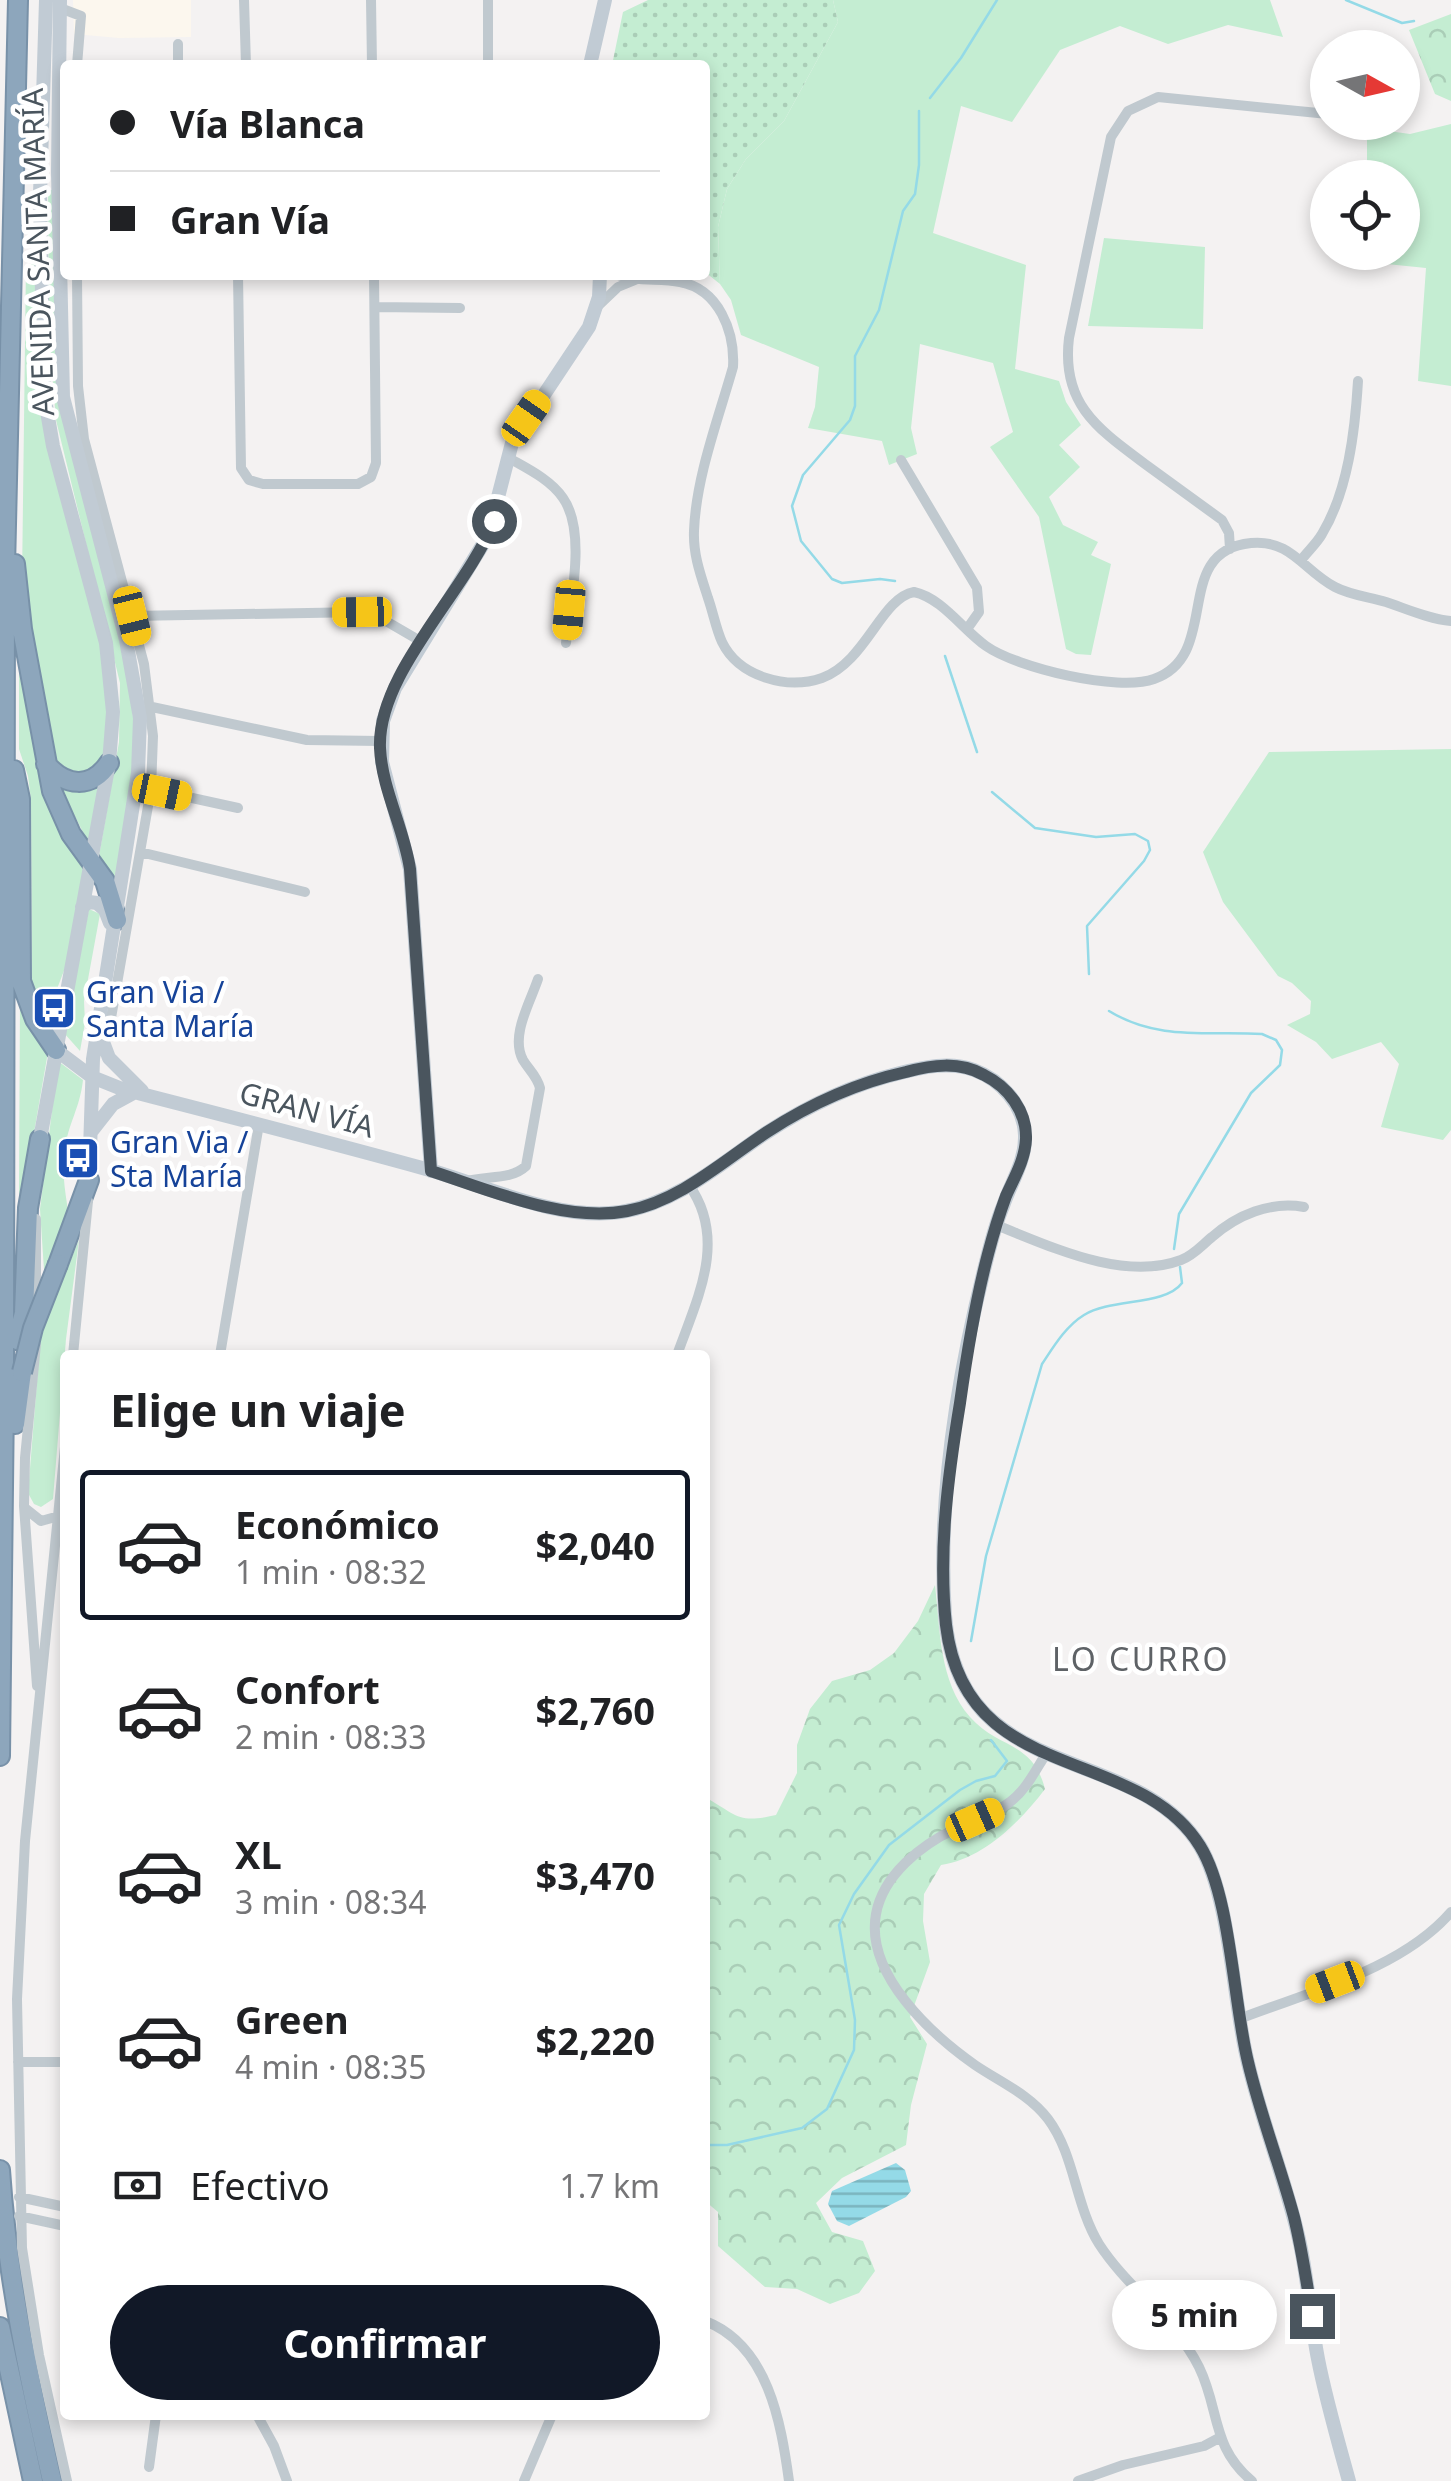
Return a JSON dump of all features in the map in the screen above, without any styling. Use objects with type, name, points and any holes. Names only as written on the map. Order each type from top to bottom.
[{"type":"highway","points":[[0,1756],[8,434],[18,0]]},
{"type":"highway","points":[[8,434],[18,596],[46,764],[61,816],[110,890],[115,929]]},
{"type":"highway","points":[[46,764],[63,780],[80,783],[99,775],[108,763]]},
{"type":"highway","points":[[14,770],[20,799],[22,982],[34,1020],[56,1050]]},
{"type":"highway","points":[[17,1340],[24,1314],[28,1208],[40,1139]]},
{"type":"highway","points":[[4,1489],[22,1372],[40,1306],[89,1180]]},
{"type":"highway","points":[[0,2170],[21,2338],[52,2481]]},
{"type":"highway","points":[[0,2327],[33,2481]]},
{"type":"main road","name":"AVENIDA SANTA MARÍA","points":[[40,1139],[108,763],[113,699],[106,644],[46,412],[42,142],[46,0]]},
{"type":"main road","points":[[591,60],[605,0]]},
{"type":"main road","name":"AVENIDA SANTA MARÍA","points":[[60,4],[60,60]]},
{"type":"main road","points":[[42,142],[49,165],[60,162]]},
{"type":"main road","name":"AVENIDA SANTA MARÍA","points":[[63,280],[63,397],[126,640],[140,718],[138,773],[92,1077],[89,1180]]},
{"type":"main road","points":[[431,1171],[410,869],[384,773],[380,741],[389,700],[488,536],[498,507],[507,456],[518,430],[589,327],[599,280]]},
{"type":"main road","points":[[82,907],[93,902],[102,905],[115,929]]},
{"type":"main road","name":"GRAN VÍA","points":[[98,1028],[109,1058],[141,1094]]},
{"type":"main road","name":"GRAN VÍA","points":[[56,1050],[92,1077],[141,1094],[559,1209],[602,1214],[644,1207],[689,1185],[782,1122],[841,1092],[920,1068],[962,1066],[1001,1086],[1015,1101],[1024,1121],[1026,1143],[996,1225],[976,1300],[950,1472],[944,1552],[947,1631],[956,1664],[976,1702],[1006,1731],[1046,1754],[1154,1801],[1195,1838],[1216,1884],[1239,2018],[1260,2108],[1294,2218],[1320,2370],[1349,2481]]},
{"type":"main road","points":[[91,1133],[113,1104],[141,1094]]},
{"type":"street","points":[[244,0],[246,60]]},
{"type":"street","points":[[371,0],[372,60]]},
{"type":"street","points":[[488,0],[488,60]]},
{"type":"street","name":"AVENIDA SANTA MARÍA","points":[[60,4],[82,16],[77,60]]},
{"type":"street","points":[[60,33],[65,26],[81,21]]},
{"type":"street","points":[[178,44],[178,60]]},
{"type":"street","points":[[1230,548],[1229,533],[1222,520],[1104,434],[1087,416],[1071,384],[1069,338],[1111,137],[1128,110],[1158,97],[1310,112]]},
{"type":"street","name":"AVENIDA SANTA MARÍA","points":[[77,280],[80,413],[152,707],[150,789],[111,1018]]},
{"type":"street","points":[[238,280],[241,468],[255,483],[262,484],[358,484],[371,477],[376,463],[374,280]]},
{"type":"street","points":[[596,307],[618,287],[636,280],[669,280],[696,287],[718,308],[731,336],[733,367],[703,480],[694,540],[696,562],[722,642],[752,672],[783,682],[825,677],[850,662],[900,597],[914,592],[927,596],[998,654],[1030,666],[1132,682],[1156,678],[1171,670],[1189,649],[1205,577],[1215,560],[1230,548],[1249,543],[1268,543],[1286,549],[1302,558],[1320,578],[1342,590],[1451,622]]},
{"type":"street","points":[[375,307],[460,308]]},
{"type":"street","points":[[1302,558],[1322,535],[1340,489],[1353,434],[1358,381]]},
{"type":"street","points":[[507,456],[554,488],[570,512],[575,543],[566,643]]},
{"type":"street","points":[[901,460],[977,588],[979,612],[966,629]]},
{"type":"street","points":[[132,616],[362,612],[379,617],[422,642]]},
{"type":"street","points":[[152,707],[308,740],[380,741]]},
{"type":"street","points":[[150,789],[238,808]]},
{"type":"street","points":[[140,852],[305,892]]},
{"type":"street","points":[[464,1182],[482,1176],[510,1176],[526,1166],[540,1088],[522,1058],[518,1034],[538,980]]},
{"type":"street","points":[[221,1350],[259,1124]]},
{"type":"street","name":"AVENIDA SANTA MARÍA","points":[[37,1732],[37,1668],[24,1506],[36,1339],[40,1139]]},
{"type":"street","name":"AVENIDA SANTA MARÍA","points":[[74,1350],[89,1180]]},
{"type":"street","points":[[679,1350],[710,1250],[706,1216],[689,1185]]},
{"type":"street","points":[[996,1225],[1092,1259],[1151,1266],[1192,1254],[1223,1228],[1252,1212],[1282,1206],[1304,1208]]},
{"type":"street","name":"AVENIDA SANTA MARÍA","points":[[60,1504],[22,1887],[19,2216],[36,2336],[67,2481]]},
{"type":"street","points":[[24,1506],[36,1520],[48,1521],[59,1516]]},
{"type":"street","points":[[1046,1754],[1013,1800],[936,1840],[901,1868],[888,1884],[875,1916],[877,1950],[891,1983],[933,2030],[976,2066],[1030,2100],[1048,2119],[1065,2150],[1083,2212],[1100,2245],[1174,2330],[1199,2368],[1219,2438],[1236,2466],[1252,2481]]},
{"type":"street","points":[[1239,2018],[1382,1964],[1419,1942],[1451,1912]]},
{"type":"street","points":[[18,2062],[60,2062]]},
{"type":"street","points":[[19,2197],[60,2206]]},
{"type":"street","points":[[19,2216],[60,2225]]},
{"type":"street","points":[[710,2324],[730,2335],[758,2368],[774,2406],[789,2481]]},
{"type":"street","points":[[150,2468],[155,2420]]},
{"type":"street","points":[[259,2420],[287,2481]]},
{"type":"street","points":[[524,2481],[550,2420]]},
{"type":"street","points":[[1078,2481],[1124,2464],[1204,2446],[1219,2438]]},
{"type":"shaded area","points":[[73,0],[191,0],[191,37],[74,34]]},
{"type":"green space","points":[[648,0],[833,0],[838,22],[784,121],[746,159],[727,189],[718,227],[720,284],[710,276],[710,60],[613,60],[623,12]]},
{"type":"green space","points":[[833,0],[1270,0],[1283,37],[1228,25],[1168,44],[1120,26],[1060,50],[1012,122],[961,106],[933,233],[1026,265],[1015,369],[1059,381],[1066,402],[1081,425],[1059,445],[1080,467],[1049,497],[1063,525],[1098,542],[1091,555],[1111,564],[1091,655],[1066,649],[1039,517],[990,447],[1013,432],[993,363],[920,344],[911,428],[917,454],[889,465],[882,441],[808,428],[815,407],[819,367],[741,335],[731,300],[720,284],[718,227],[727,189],[746,159],[784,121],[838,22]]},
{"type":"green space","points":[[1451,14],[1451,101],[1435,94],[1420,57],[1420,30],[1409,30]]},
{"type":"green space","points":[[1451,124],[1451,386],[1418,381],[1426,268],[1420,267],[1420,160],[1367,160],[1367,140],[1420,140],[1420,132]]},
{"type":"green space","points":[[48,190],[53,190],[57,397],[128,673],[136,744],[116,882],[99,856],[119,742],[120,683],[56,420],[49,336]]},
{"type":"green space","points":[[1104,238],[1205,247],[1203,329],[1088,326]]},
{"type":"green space","points":[[35,263],[37,372],[101,645],[108,710],[104,756],[87,775],[69,775],[54,761],[42,690],[31,657],[22,580],[26,265]]},
{"type":"green space","points":[[19,650],[42,776],[85,864],[65,968],[48,1026],[32,986],[31,800],[19,749]]},
{"type":"green space","points":[[1451,749],[1451,1130],[1443,1140],[1381,1127],[1399,1064],[1381,1042],[1332,1059],[1316,1042],[1287,1025],[1310,1014],[1311,1001],[1278,976],[1223,902],[1203,852],[1269,752]]},
{"type":"green space","points":[[99,783],[90,839],[87,840],[60,787]]},
{"type":"green space","points":[[89,909],[100,914],[84,1001],[80,1051],[64,1033]]},
{"type":"green space","points":[[20,999],[48,1052],[23,1196],[19,1196]]},
{"type":"green space","points":[[58,1061],[83,1080],[64,1156],[66,1221],[44,1270],[40,1209]]},
{"type":"green space","points":[[79,1240],[65,1350],[60,1350],[53,1499],[41,1507],[34,1504],[28,1493],[41,1332]]},
{"type":"green space","points":[[935,1585],[943,1654],[960,1703],[981,1727],[1032,1762],[1045,1789],[1024,1814],[986,1847],[941,1865],[924,1894],[923,1921],[930,1962],[910,2017],[927,2044],[911,2105],[906,2145],[842,2178],[816,2203],[832,2232],[863,2241],[875,2271],[859,2293],[830,2304],[797,2289],[765,2287],[718,2246],[718,2212],[710,2205],[710,1800],[745,1818],[776,1815],[797,1773],[797,1745],[810,1709],[832,1681],[870,1670],[894,1653],[918,1621]]},
{"type":"water","points":[[896,2163],[905,2170],[911,2191],[906,2197],[849,2226],[837,2221],[828,2204],[832,2191]]},
{"type":"waterway","points":[[930,98],[961,58],[997,0]]},
{"type":"waterway","points":[[1346,0],[1402,23],[1414,21]]},
{"type":"waterway","points":[[895,581],[842,583],[832,579],[801,541],[792,506],[803,475],[850,420],[855,406],[855,356],[879,310],[903,211],[915,194],[919,111]]},
{"type":"waterway","points":[[945,656],[977,752]]},
{"type":"waterway","points":[[992,792],[1035,828],[1096,837],[1135,834],[1148,841],[1150,850],[1144,861],[1087,926],[1089,974]]},
{"type":"waterway","points":[[1109,1011],[1164,1031],[1262,1034],[1276,1040],[1282,1050],[1280,1065],[1251,1093],[1179,1214],[1174,1249]]},
{"type":"waterway","points":[[971,1641],[986,1556],[1042,1364],[1061,1337],[1084,1315],[1174,1290],[1182,1283],[1180,1267]]},
{"type":"waterway","points":[[710,2145],[727,2145],[802,2128],[827,2109],[854,2050],[855,2020],[839,1925],[854,1894],[889,1845],[960,1790],[995,1776],[1007,1761],[991,1740]]},
{"type":"place","name":"Gran Via / Santa María","points":[[54,1008]]},
{"type":"place","name":"Gran Via / Sta María","points":[[78,1158]]},
{"type":"district","name":"LO CURRO","points":[[1141,1658]]},
{"type":"route","points":[[494,521],[481,550],[394,688],[381,731],[384,773],[410,869],[431,1171],[559,1209],[587,1214],[616,1213],[672,1196],[801,1112],[880,1078],[920,1068],[962,1066],[992,1079],[1009,1094],[1020,1111],[1026,1143],[996,1225],[976,1300],[955,1433],[944,1552],[945,1609],[951,1649],[976,1702],[1006,1731],[1046,1754],[1154,1801],[1176,1818],[1202,1850],[1216,1884],[1247,2060],[1294,2218],[1312,2316]]}]
